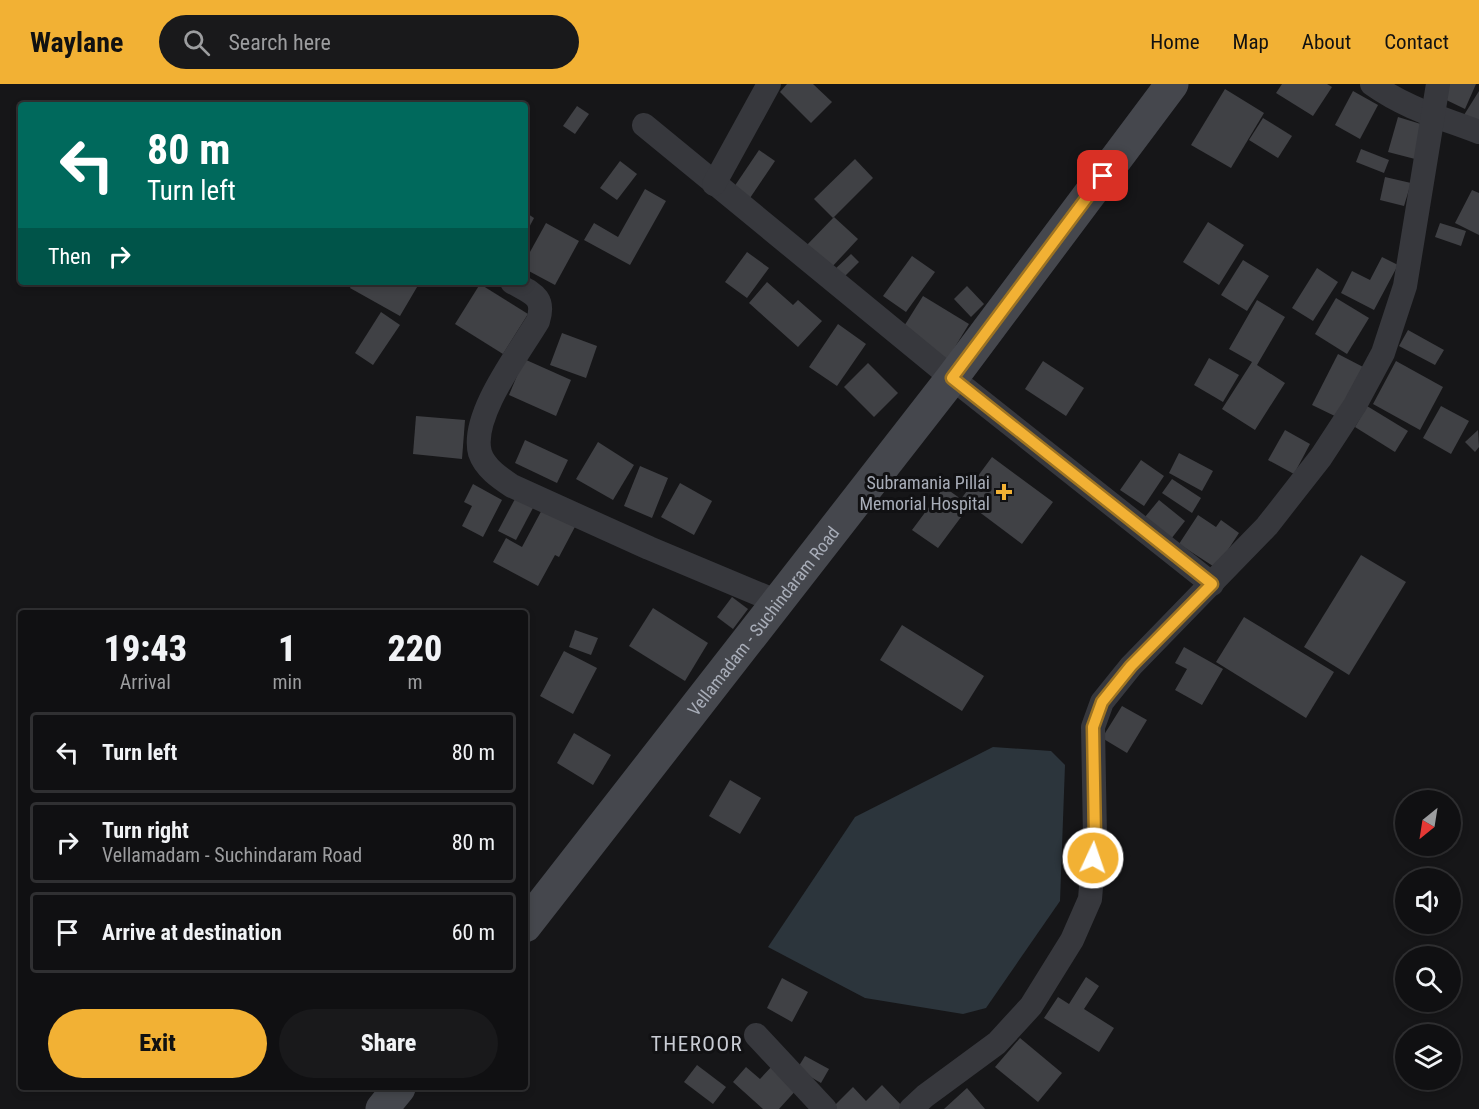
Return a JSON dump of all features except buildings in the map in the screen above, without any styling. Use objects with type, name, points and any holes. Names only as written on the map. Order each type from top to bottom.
[{"type":"main road","name":"Vellamadam - Suchindaram Road","points":[[528,922],[952,378],[1172,84]]},
{"type":"main road","points":[[382,1109],[397,1090]]},
{"type":"street","points":[[714,184],[769,84]]},
{"type":"street","points":[[1372,84],[1397,101],[1479,132]]},
{"type":"street","points":[[911,1109],[997,1043],[1031,1006],[1072,940],[1090,899],[1095,838],[1093,727],[1102,702],[1131,666],[1267,526],[1321,457],[1355,405],[1383,353],[1405,286],[1438,84]]},
{"type":"street","points":[[644,125],[952,378],[1212,584]]},
{"type":"street","points":[[517,285],[538,298],[542,309],[538,321],[483,414],[479,434],[480,454],[492,472],[512,486],[533,496],[778,602]]},
{"type":"street","points":[[756,1035],[825,1109]]},
{"type":"shaded area","points":[[993,747],[1051,751],[1065,765],[1060,901],[986,1008],[963,1014],[865,998],[768,947],[855,817]]},
{"type":"place","name":"Subramania Pillai Memorial Hospital","points":[[1004,492]]},
{"type":"district","name":"THEROOR","points":[[697,1044]]},
{"type":"route","points":[[1093,858],[1095,838],[1093,727],[1102,702],[1131,666],[1212,584],[952,378],[1103,176]]}]
